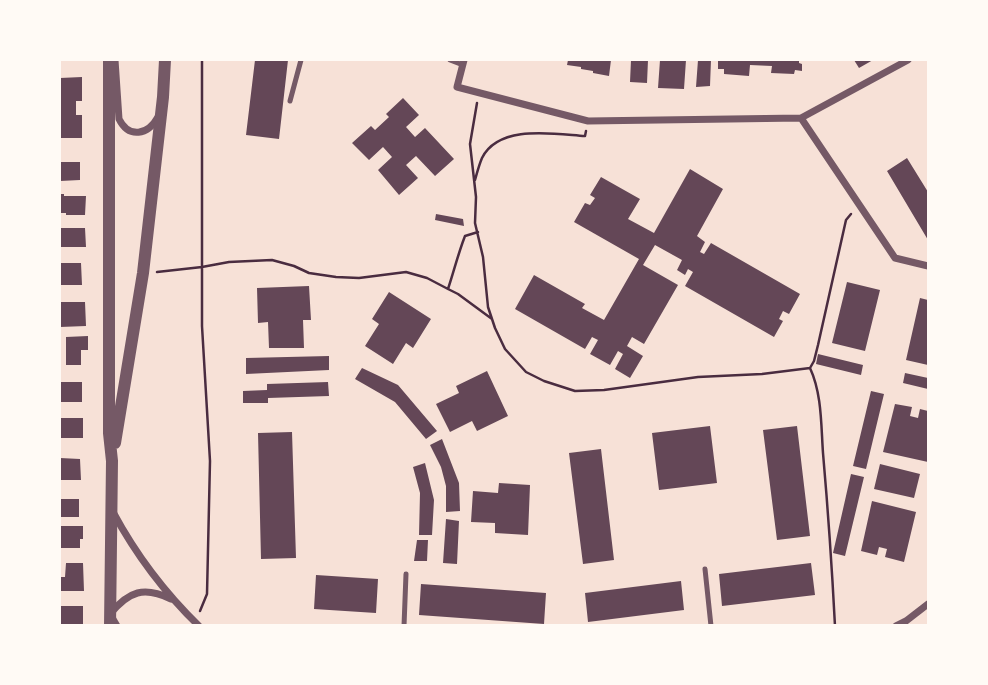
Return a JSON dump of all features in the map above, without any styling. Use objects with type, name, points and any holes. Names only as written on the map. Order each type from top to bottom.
[{"type":"street","points":[[109,60],[109,433],[112,461]]},
{"type":"street","points":[[115,60],[119,120],[127,130],[148,130],[158,118],[163,97]]},
{"type":"street","points":[[110,620],[112,461],[143,273],[165,60]]},
{"type":"street","points":[[463,62],[457,87],[588,121],[801,118],[908,60]]},
{"type":"street","points":[[801,118],[895,258],[929,266]]},
{"type":"street","points":[[110,508],[172,599],[197,623]]},
{"type":"street","points":[[110,620],[125,597],[139,592],[156,592],[172,599]]},
{"type":"street","points":[[896,625],[929,604]]},
{"type":"street","points":[[110,620],[117,625]]},
{"type":"lane","points":[[290,101],[301,60]]},
{"type":"lane","points":[[450,60],[463,62]]},
{"type":"lane","points":[[705,569],[711,625]]},
{"type":"lane","points":[[404,625],[406,574]]},
{"type":"path","points":[[197,623],[207,594],[211,461],[202,326],[202,60]]},
{"type":"path","points":[[479,93],[470,144],[475,181],[475,223],[483,257],[488,307],[505,349],[526,372],[575,391],[810,368]]},
{"type":"path","points":[[475,181],[483,156],[500,139],[515,134],[585,136],[588,121]]},
{"type":"path","points":[[810,368],[818,345],[846,220],[860,206]]},
{"type":"path","points":[[448,289],[465,236],[478,232]]},
{"type":"path","points":[[143,273],[229,262],[272,260],[309,273],[336,276],[359,278],[406,272],[427,278],[448,289],[492,319]]},
{"type":"path","points":[[810,368],[816,382],[820,411],[835,625]]},
{"type":"building","points":[[255,60],[288,60],[279,139],[246,135]]},
{"type":"building","points":[[568,60],[611,60],[609,76],[567,65]]},
{"type":"building","points":[[631,60],[648,60],[647,83],[630,82]]},
{"type":"building","points":[[660,60],[686,60],[684,89],[658,88]]},
{"type":"building","points":[[698,60],[711,60],[710,86],[696,87]]},
{"type":"building","points":[[718,60],[799,60],[802,71],[795,70],[794,74],[771,73],[772,66],[750,65],[749,76],[724,74],[724,69],[718,69]]},
{"type":"building","points":[[854,60],[873,60],[859,68]]},
{"type":"building","points":[[82,77],[82,101],[76,101],[76,115],[82,115],[82,138],[60,138],[60,78]]},
{"type":"building","points":[[403,98],[419,115],[406,127],[415,137],[425,128],[454,159],[435,176],[416,156],[406,165],[418,178],[399,195],[378,170],[392,157],[383,147],[369,160],[352,143],[371,126],[375,130],[389,117],[386,114]]},
{"type":"building","points":[[907,158],[928,192],[928,240],[887,171]]},
{"type":"building","points":[[60,162],[80,162],[80,180],[60,181]]},
{"type":"building","points":[[690,169],[723,189],[697,236],[705,242],[700,252],[704,254],[711,243],[800,294],[789,314],[783,311],[779,319],[783,321],[774,337],[685,286],[693,272],[688,269],[685,275],[677,270],[682,260],[655,245],[643,265],[678,285],[644,344],[632,337],[627,346],[643,356],[630,378],[615,369],[623,354],[618,351],[610,365],[590,354],[598,340],[592,337],[585,349],[515,309],[534,275],[585,304],[582,308],[604,320],[639,259],[574,222],[585,203],[590,205],[595,198],[590,195],[601,177],[640,199],[628,219],[654,233]]},
{"type":"building","points":[[60,194],[86,196],[85,215],[60,213]]},
{"type":"building","points":[[436,214],[463,219],[464,226],[435,220]]},
{"type":"building","points":[[60,228],[85,228],[86,247],[60,247]]},
{"type":"building","points":[[60,263],[81,263],[82,285],[60,285]]},
{"type":"building","points":[[847,282],[880,290],[865,351],[832,343]]},
{"type":"building","points":[[309,286],[311,320],[303,320],[304,348],[269,348],[268,322],[258,323],[257,288]]},
{"type":"building","points":[[389,292],[431,319],[413,348],[406,343],[393,364],[365,346],[379,324],[372,319]]},
{"type":"building","points":[[920,298],[928,300],[928,365],[906,360]]},
{"type":"building","points":[[60,302],[85,302],[86,326],[60,327]]},
{"type":"building","points":[[88,336],[88,350],[81,350],[81,365],[66,365],[66,337]]},
{"type":"building","points":[[818,354],[863,365],[861,375],[816,364]]},
{"type":"building","points":[[329,356],[329,370],[246,374],[246,358]]},
{"type":"building","points":[[362,368],[398,385],[437,431],[426,439],[395,402],[355,379]]},
{"type":"building","points":[[487,371],[508,416],[477,431],[472,421],[450,432],[436,404],[459,393],[456,386]]},
{"type":"building","points":[[905,373],[928,378],[928,389],[903,383]]},
{"type":"building","points":[[60,382],[82,382],[82,402],[60,402]]},
{"type":"building","points":[[328,382],[329,396],[268,398],[268,403],[243,403],[243,391],[267,390],[267,384]]},
{"type":"building","points":[[871,391],[884,394],[866,469],[853,466]]},
{"type":"building","points":[[895,404],[912,407],[910,416],[918,418],[920,409],[928,411],[928,462],[883,452]]},
{"type":"building","points":[[60,418],[83,418],[83,438],[60,438]]},
{"type":"building","points":[[710,426],[717,483],[659,490],[652,433]]},
{"type":"building","points":[[797,426],[810,536],[777,540],[763,430]]},
{"type":"building","points":[[292,432],[296,558],[261,559],[258,433]]},
{"type":"building","points":[[442,439],[459,483],[460,511],[446,512],[446,486],[441,467],[430,445]]},
{"type":"building","points":[[601,449],[614,560],[583,564],[569,453]]},
{"type":"building","points":[[60,458],[80,459],[81,480],[60,480]]},
{"type":"building","points":[[425,463],[434,500],[432,535],[419,535],[420,493],[413,467]]},
{"type":"building","points":[[880,464],[920,474],[914,498],[874,489]]},
{"type":"building","points":[[851,474],[864,477],[845,556],[833,553]]},
{"type":"building","points":[[499,483],[530,485],[528,535],[495,533],[495,523],[471,522],[473,491],[498,493]]},
{"type":"building","points":[[60,499],[79,499],[79,517],[61,517]]},
{"type":"building","points":[[872,501],[916,512],[904,562],[885,557],[887,549],[879,547],[877,555],[861,551]]},
{"type":"building","points":[[446,519],[459,521],[457,564],[443,563]]},
{"type":"building","points":[[60,526],[83,526],[80,548],[60,548]]},
{"type":"building","points":[[417,540],[428,540],[427,561],[414,561]]},
{"type":"building","points":[[66,563],[83,563],[84,591],[60,591],[60,577],[65,577]]},
{"type":"building","points":[[811,563],[815,595],[722,606],[719,574]]},
{"type":"building","points":[[316,575],[378,579],[376,613],[314,609]]},
{"type":"building","points":[[681,581],[684,610],[588,622],[585,593]]},
{"type":"building","points":[[421,584],[546,593],[544,624],[419,615]]},
{"type":"building","points":[[60,606],[83,606],[83,626],[60,626]]}]
